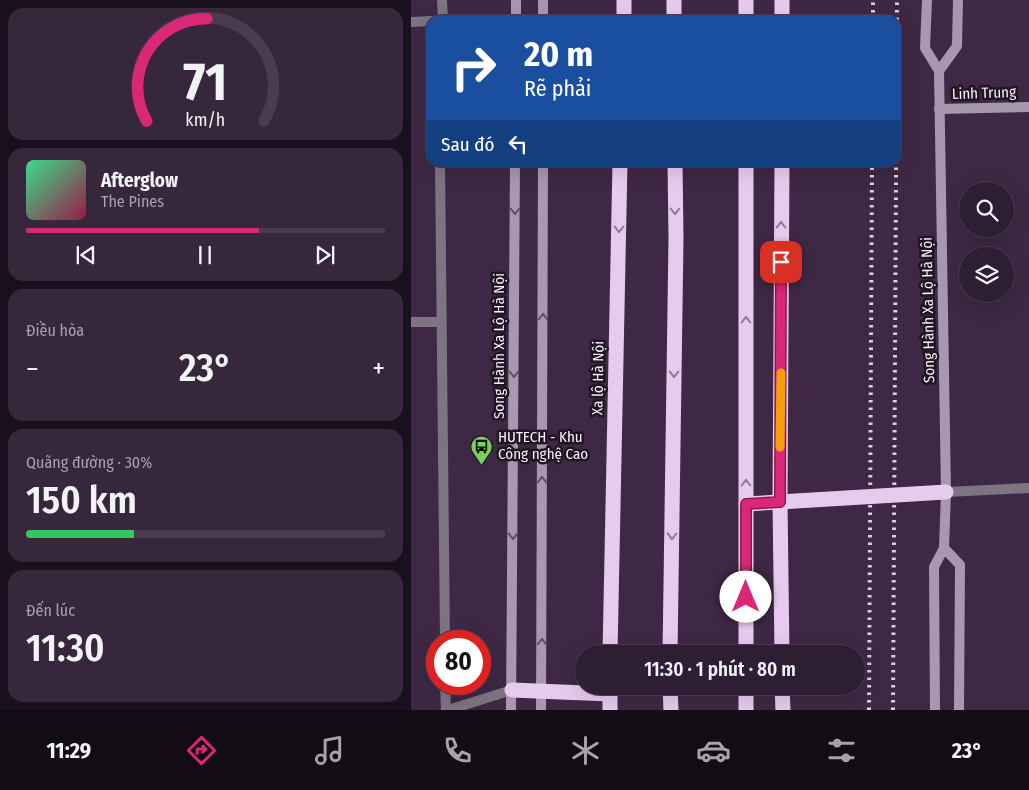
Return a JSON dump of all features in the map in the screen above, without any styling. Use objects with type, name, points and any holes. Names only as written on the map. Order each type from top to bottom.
[{"type":"highway","points":[[623,15],[624,0]]},
{"type":"highway","points":[[674,0],[675,15]]},
{"type":"highway","points":[[746,0],[746,15]]},
{"type":"highway","points":[[782,0],[782,15]]},
{"type":"highway","name":"Xa lộ Hà Nội","points":[[610,645],[620,167]]},
{"type":"highway","points":[[670,645],[676,238],[675,167]]},
{"type":"highway","points":[[746,167],[746,645]]},
{"type":"highway","points":[[781,167],[780,502],[782,645]]},
{"type":"highway","points":[[746,504],[946,492]]},
{"type":"highway","points":[[512,690],[575,691]]},
{"type":"highway","points":[[610,695],[610,710]]},
{"type":"highway","points":[[671,695],[671,710]]},
{"type":"highway","points":[[746,695],[746,710]]},
{"type":"highway","points":[[782,695],[783,710]]},
{"type":"main road","points":[[516,0],[516,15]]},
{"type":"main road","points":[[543,0],[543,15]]},
{"type":"main road","points":[[927,0],[925,48],[939,71],[957,46],[958,0]]},
{"type":"main road","name":"Song Hành Xa Lộ Hà Nội","points":[[935,710],[934,566],[944,548],[946,492],[939,71]]},
{"type":"main road","name":"Linh Trung","points":[[939,109],[1029,106]]},
{"type":"main road","name":"Song Hành Xa Lộ Hà Nội","points":[[511,710],[515,167]]},
{"type":"main road","points":[[541,710],[543,167]]},
{"type":"main road","points":[[944,548],[960,565],[959,710]]},
{"type":"lane","points":[[442,0],[443,15]]},
{"type":"lane","points":[[411,22],[426,21]]},
{"type":"lane","points":[[440,167],[445,630]]},
{"type":"lane","points":[[411,322],[441,322]]},
{"type":"lane","points":[[946,492],[1029,488]]},
{"type":"lane","points":[[446,695],[447,710],[512,690]]},
{"type":"railway","points":[[873,0],[873,15]]},
{"type":"railway","points":[[897,0],[897,15]]},
{"type":"railway","points":[[869,710],[872,167]]},
{"type":"railway","points":[[893,710],[896,167]]},
{"type":"slow traffic","points":[[780,447],[781,373]]},
{"type":"place","name":"HUTECH - Khu Công nghệ Cao","points":[[482,465]]},
{"type":"route","points":[[746,597],[746,504],[780,502],[781,262]]}]
